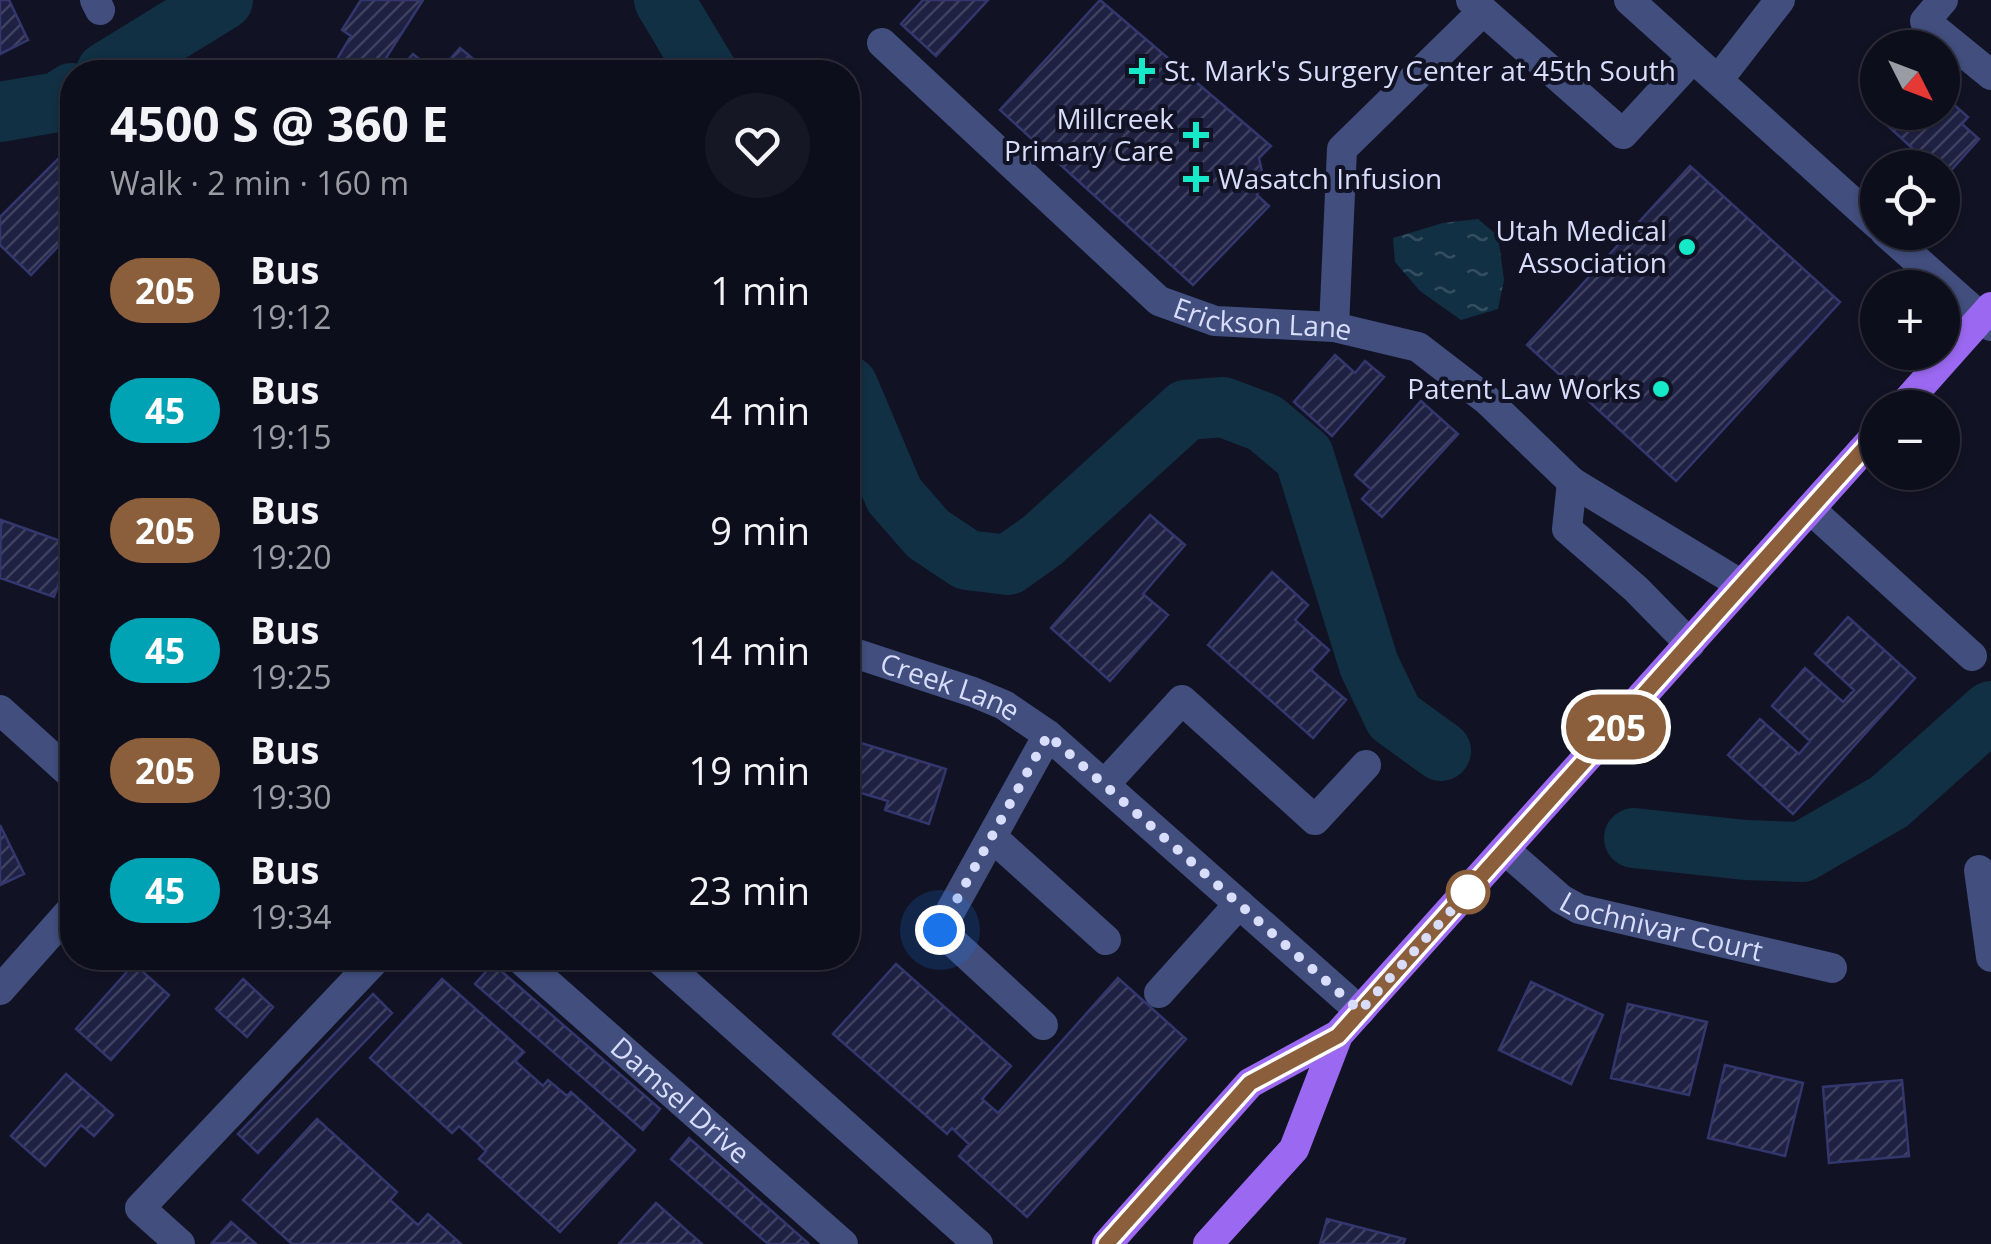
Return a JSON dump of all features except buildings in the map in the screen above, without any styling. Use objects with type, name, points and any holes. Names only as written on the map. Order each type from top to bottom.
[{"type":"main road","points":[[1918,390],[1987,317]]},
{"type":"main road","points":[[1208,1244],[1294,1149],[1338,1036],[1860,453]]},
{"type":"main road","points":[[1106,1244],[1250,1083],[1338,1036]]},
{"type":"street","points":[[1629,0],[1860,210]]},
{"type":"street","points":[[1718,80],[1780,0]]},
{"type":"street","points":[[1943,0],[1926,20],[1991,76]]},
{"type":"street","points":[[1334,327],[1342,150],[1477,6],[1623,134],[1693,58]]},
{"type":"street","name":"Erickson Lane","points":[[882,43],[1159,301],[1214,321],[1334,327],[1418,347],[1487,400],[1572,482],[1742,586]]},
{"type":"street","points":[[1907,250],[1987,317]]},
{"type":"street","points":[[1572,482],[1566,529],[1636,589],[1690,644]]},
{"type":"street","points":[[1810,509],[1972,656]]},
{"type":"street","name":"Creek Lane","points":[[860,655],[1004,705],[1048,735],[1360,1011]]},
{"type":"street","points":[[1105,784],[1182,700],[1315,820],[1366,765]]},
{"type":"street","points":[[0,710],[60,764]]},
{"type":"street","points":[[1043,1025],[940,930],[1048,735]]},
{"type":"street","points":[[992,837],[1106,940]]},
{"type":"street","name":"Lochnivar Court","points":[[1506,851],[1561,898],[1579,908],[1832,968]]},
{"type":"street","points":[[1979,870],[1991,957]]},
{"type":"street","points":[[1159,993],[1239,904]]},
{"type":"street","points":[[0,990],[60,922]]},
{"type":"street","points":[[180,1244],[140,1208],[366,970]]},
{"type":"street","name":"Damsel Drive","points":[[533,970],[843,1244]]},
{"type":"street","points":[[671,970],[978,1244]]},
{"type":"water","points":[[1478,219],[1498,236],[1504,280],[1498,309],[1461,320],[1420,291],[1395,262],[1393,238],[1443,223]]},
{"type":"waterway","points":[[126,60],[223,0]]},
{"type":"waterway","points":[[664,0],[700,60]]},
{"type":"waterway","points":[[0,112],[60,101]]},
{"type":"waterway","points":[[860,414],[894,495],[928,534],[967,560],[1008,565],[1043,540],[1186,410],[1223,407],[1265,423],[1304,456],[1369,665],[1394,717],[1441,751]]},
{"type":"waterway","points":[[1634,838],[1802,852],[1889,802],[1991,711]]},
{"type":"bus line","name":"205","points":[[1106,1244],[1250,1083],[1338,1036],[1860,453]]},
{"type":"place","name":"St. Mark's Surgery Center at 45th South","points":[[1142,71]]},
{"type":"place","name":"Millcreek Primary Care","points":[[1196,135]]},
{"type":"place","name":"Wasatch Infusion","points":[[1196,179]]},
{"type":"place","name":"Utah Medical Association","points":[[1687,247]]},
{"type":"place","name":"Patent Law Works","points":[[1661,389]]},
{"type":"route","points":[[940,930],[1048,735],[1360,1011],[1468,892]]}]
